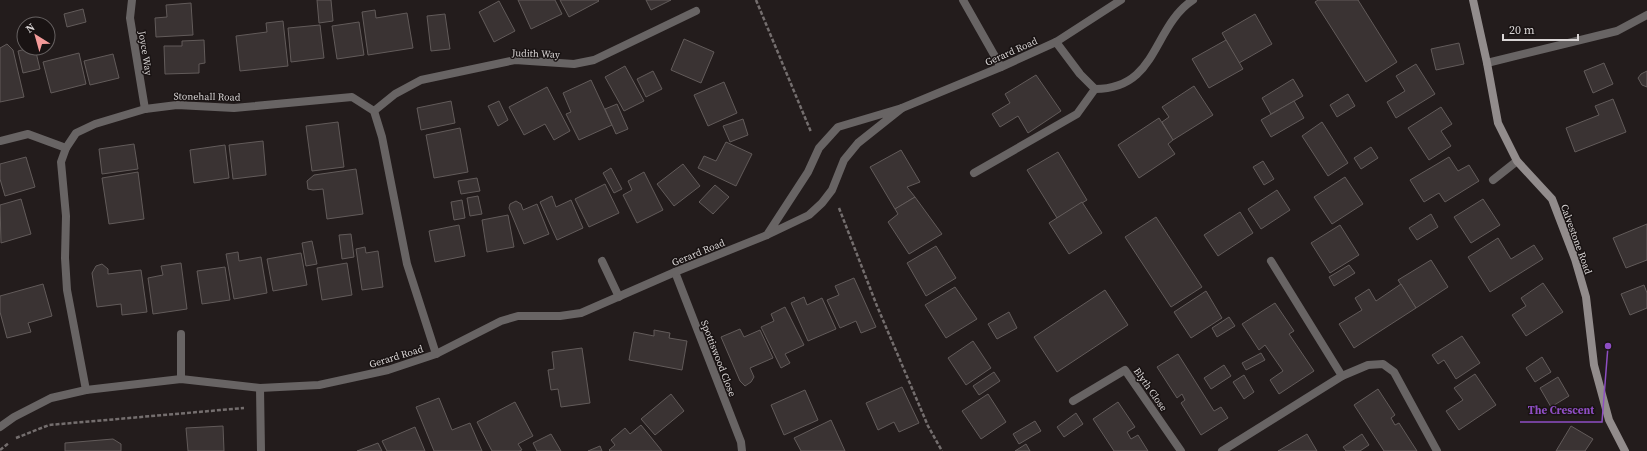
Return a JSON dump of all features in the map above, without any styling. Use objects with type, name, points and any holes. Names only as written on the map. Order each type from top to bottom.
[{"type":"street","name":"Joyce Way","points":[[132,0],[130,18],[145,109]]},
{"type":"street","points":[[963,0],[1000,67]]},
{"type":"street","name":"Gerard Road","points":[[767,235],[808,172],[819,148],[838,127],[902,108],[1056,42],[1121,0]]},
{"type":"street","points":[[1056,42],[1080,74],[1095,89],[1109,89],[1122,85],[1139,74],[1150,59],[1174,18],[1193,0]]},
{"type":"street","name":"Calvestone Road","points":[[1473,0],[1498,123],[1517,161],[1552,199],[1575,259],[1586,297],[1594,365],[1609,420],[1625,451]]},
{"type":"street","name":"Judith Way","points":[[374,111],[395,94],[421,80],[515,60],[574,64],[594,60],[696,11]]},
{"type":"street","points":[[1487,63],[1617,31],[1647,15]]},
{"type":"street","points":[[974,173],[1077,114],[1095,89]]},
{"type":"street","name":"Stonehall Road","points":[[86,390],[67,290],[65,258],[66,216],[61,162],[66,148],[76,133],[95,124],[145,109],[177,105],[234,108],[352,98],[374,111]]},
{"type":"street","name":"Gerard Road","points":[[14,417],[51,398],[86,390],[181,379],[260,388],[319,385],[388,370],[436,354],[501,321],[518,316],[560,316],[581,314],[675,272],[767,235],[809,215],[822,203],[832,190],[844,160],[858,143],[902,108]]},
{"type":"street","points":[[374,111],[382,137],[407,264],[436,354]]},
{"type":"street","points":[[0,141],[28,134],[66,148]]},
{"type":"street","points":[[1493,180],[1517,161]]},
{"type":"street","points":[[602,261],[619,297]]},
{"type":"street","points":[[1271,261],[1342,376]]},
{"type":"street","name":"Spottiswood Close","points":[[675,272],[741,442],[742,451]]},
{"type":"street","points":[[181,334],[181,379]]},
{"type":"street","points":[[1222,451],[1342,376],[1368,365],[1383,364],[1394,372],[1437,451]]},
{"type":"street","name":"Blyth Close","points":[[1073,401],[1126,370],[1181,451]]},
{"type":"street","points":[[260,388],[261,451]]},
{"type":"street","points":[[0,418],[14,417]]},
{"type":"street","points":[[0,427],[14,417]]},
{"type":"path","points":[[756,0],[802,113],[819,148]]},
{"type":"path","points":[[832,190],[877,306],[928,426],[942,451]]},
{"type":"path","points":[[0,450],[14,439],[49,425],[261,407]]},
{"type":"building","points":[[317,0],[331,0],[333,21],[319,23]]},
{"type":"building","points":[[518,0],[555,0],[562,14],[531,29]]},
{"type":"building","points":[[560,0],[598,0],[599,1],[569,17]]},
{"type":"building","points":[[646,0],[671,0],[651,10]]},
{"type":"building","points":[[1318,0],[1358,0],[1397,62],[1366,82],[1315,2]]},
{"type":"building","points":[[499,1],[515,31],[494,42],[479,12]]},
{"type":"building","points":[[191,3],[193,35],[156,37],[155,18],[167,17],[166,5]]},
{"type":"building","points":[[83,9],[86,22],[67,27],[64,14]]},
{"type":"building","points":[[375,10],[376,18],[407,13],[413,48],[368,55],[362,12]]},
{"type":"building","points":[[445,14],[450,49],[431,51],[427,16]]},
{"type":"building","points":[[1255,14],[1272,44],[1239,63],[1222,33]]},
{"type":"building","points":[[283,21],[288,66],[240,71],[236,36],[267,32],[266,23]]},
{"type":"building","points":[[359,22],[364,55],[337,59],[332,26]]},
{"type":"building","points":[[320,25],[324,58],[291,62],[288,28]]},
{"type":"building","points":[[684,39],[714,52],[701,83],[671,70]]},
{"type":"building","points":[[204,40],[205,63],[199,64],[199,73],[165,74],[164,46],[182,46],[182,41]]},
{"type":"building","points":[[1226,40],[1243,69],[1209,88],[1192,59]]},
{"type":"building","points":[[1459,43],[1464,64],[1436,70],[1431,49]]},
{"type":"building","points":[[7,44],[13,50],[24,97],[0,102],[0,48]]},
{"type":"building","points":[[79,53],[86,84],[51,93],[43,62]]},
{"type":"building","points":[[113,54],[119,78],[90,85],[84,61]]},
{"type":"building","points":[[19,56],[37,56],[40,69],[23,73]]},
{"type":"building","points":[[1604,63],[1613,84],[1593,93],[1584,71]]},
{"type":"building","points":[[1416,64],[1435,94],[1396,118],[1387,102],[1405,91],[1396,76]]},
{"type":"building","points":[[625,66],[644,101],[624,111],[605,77]]},
{"type":"building","points":[[653,71],[662,89],[646,97],[637,79]]},
{"type":"building","points":[[1647,71],[1647,87],[1642,85],[1638,78],[1641,74]]},
{"type":"building","points":[[1036,75],[1061,111],[1028,133],[1018,116],[1000,127],[992,114],[1010,103],[1005,94]]},
{"type":"building","points":[[1293,79],[1303,96],[1271,114],[1262,98]]},
{"type":"building","points":[[591,80],[612,125],[579,140],[566,114],[571,112],[563,93]]},
{"type":"building","points":[[724,82],[737,113],[708,126],[694,95]]},
{"type":"building","points":[[1194,86],[1213,115],[1173,140],[1162,122],[1169,117],[1162,107]]},
{"type":"building","points":[[547,87],[570,131],[554,140],[545,124],[524,135],[509,107]]},
{"type":"building","points":[[1348,94],[1355,106],[1337,117],[1330,105]]},
{"type":"building","points":[[1613,99],[1626,132],[1575,152],[1566,128],[1599,115],[1595,106]]},
{"type":"building","points":[[451,101],[455,123],[421,130],[417,108]]},
{"type":"building","points":[[499,101],[508,120],[498,126],[488,106]]},
{"type":"building","points":[[1294,101],[1304,118],[1271,137],[1261,120]]},
{"type":"building","points":[[617,104],[628,129],[616,134],[605,109]]},
{"type":"building","points":[[1441,107],[1452,124],[1441,131],[1451,146],[1429,160],[1408,128]]},
{"type":"building","points":[[1159,118],[1173,140],[1168,144],[1175,154],[1139,178],[1118,145]]},
{"type":"building","points":[[743,119],[748,135],[730,142],[723,126]]},
{"type":"building","points":[[338,122],[344,167],[312,171],[306,126]]},
{"type":"building","points":[[1322,122],[1348,163],[1328,176],[1302,136]]},
{"type":"building","points":[[460,128],[468,172],[434,178],[426,135]]},
{"type":"building","points":[[263,141],[266,175],[233,179],[229,145]]},
{"type":"building","points":[[726,142],[752,154],[736,186],[698,168],[704,156],[716,161]]},
{"type":"building","points":[[134,144],[138,169],[102,174],[99,149]]},
{"type":"building","points":[[225,145],[229,178],[194,183],[190,150]]},
{"type":"building","points":[[1371,147],[1378,158],[1361,169],[1354,158]]},
{"type":"building","points":[[901,150],[920,182],[907,187],[915,197],[895,209],[870,167]]},
{"type":"building","points":[[1058,152],[1087,200],[1057,218],[1027,170]]},
{"type":"building","points":[[26,157],[35,187],[5,196],[0,179],[0,164]]},
{"type":"building","points":[[1449,157],[1458,171],[1469,165],[1479,181],[1445,202],[1439,193],[1424,202],[1410,180]]},
{"type":"building","points":[[1263,161],[1274,179],[1264,185],[1253,167]]},
{"type":"building","points":[[683,164],[700,186],[674,206],[657,184]]},
{"type":"building","points":[[611,168],[622,189],[614,193],[603,173]]},
{"type":"building","points":[[356,169],[363,214],[327,219],[323,189],[308,189],[307,181],[314,175]]},
{"type":"building","points":[[138,172],[144,219],[109,224],[102,178]]},
{"type":"building","points":[[644,172],[663,210],[637,223],[623,195],[632,190],[628,181]]},
{"type":"building","points":[[1345,177],[1363,204],[1332,224],[1314,197]]},
{"type":"building","points":[[477,178],[480,191],[461,194],[458,181]]},
{"type":"building","points":[[605,184],[619,213],[589,227],[575,199]]},
{"type":"building","points":[[715,185],[729,197],[713,214],[699,202]]},
{"type":"building","points":[[1277,190],[1290,210],[1261,229],[1248,209]]},
{"type":"building","points":[[478,196],[482,214],[470,216],[467,198]]},
{"type":"building","points":[[552,196],[556,207],[571,200],[583,228],[557,240],[540,202]]},
{"type":"building","points":[[915,197],[942,234],[909,254],[888,222],[898,214],[895,209]]},
{"type":"building","points":[[21,199],[31,234],[1,243],[0,205]]},
{"type":"building","points":[[1483,199],[1500,225],[1471,243],[1454,217]]},
{"type":"building","points":[[462,200],[465,218],[454,220],[451,202]]},
{"type":"building","points":[[516,201],[521,204],[523,210],[537,204],[549,234],[524,244],[509,208],[510,204]]},
{"type":"building","points":[[1082,202],[1102,233],[1069,254],[1049,223]]},
{"type":"building","points":[[1240,212],[1253,233],[1218,256],[1204,235]]},
{"type":"building","points":[[1431,214],[1438,227],[1417,240],[1409,228]]},
{"type":"building","points":[[508,215],[514,247],[487,252],[482,220]]},
{"type":"building","points":[[1156,217],[1202,287],[1171,307],[1125,237]]},
{"type":"building","points":[[1647,224],[1647,260],[1626,268],[1613,238]]},
{"type":"building","points":[[459,225],[465,256],[435,262],[429,231]]},
{"type":"building","points":[[1340,225],[1359,255],[1330,273],[1311,243]]},
{"type":"building","points":[[351,234],[354,257],[342,259],[339,235]]},
{"type":"building","points":[[1498,238],[1511,259],[1534,245],[1543,259],[1490,292],[1468,257]]},
{"type":"building","points":[[312,241],[317,264],[306,266],[302,243]]},
{"type":"building","points":[[936,246],[956,278],[926,296],[907,263]]},
{"type":"building","points":[[365,247],[366,253],[378,251],[383,287],[362,290],[356,249]]},
{"type":"building","points":[[238,252],[239,261],[261,257],[267,293],[234,299],[226,254]]},
{"type":"building","points":[[301,253],[307,285],[273,291],[267,259]]},
{"type":"building","points":[[1431,260],[1448,287],[1416,308],[1398,280]]},
{"type":"building","points":[[181,263],[187,309],[153,314],[148,278],[163,275],[161,266]]},
{"type":"building","points":[[347,263],[352,295],[322,300],[317,268]]},
{"type":"building","points":[[102,264],[108,269],[108,274],[141,270],[147,312],[122,315],[121,304],[97,307],[92,273],[96,266]]},
{"type":"building","points":[[1349,265],[1355,273],[1334,286],[1329,277]]},
{"type":"building","points":[[225,267],[230,300],[202,304],[197,271]]},
{"type":"building","points":[[854,278],[876,327],[861,333],[856,321],[840,328],[827,300],[839,295],[835,286]]},
{"type":"building","points":[[1543,283],[1563,312],[1526,336],[1512,315],[1526,306],[1521,298]]},
{"type":"building","points":[[43,284],[52,316],[28,323],[31,332],[7,338],[0,312],[0,296]]},
{"type":"building","points":[[1401,284],[1416,308],[1354,348],[1339,324],[1362,310],[1355,298],[1369,289],[1376,301]]},
{"type":"building","points":[[1644,285],[1647,293],[1647,308],[1630,315],[1621,294]]},
{"type":"building","points":[[955,287],[977,319],[946,338],[925,305]]},
{"type":"building","points":[[1105,290],[1128,325],[1057,372],[1034,337]]},
{"type":"building","points":[[1206,291],[1222,318],[1191,338],[1174,312]]},
{"type":"building","points":[[804,297],[807,305],[822,298],[836,329],[808,341],[791,303]]},
{"type":"building","points":[[1275,303],[1294,331],[1289,334],[1314,371],[1279,394],[1270,380],[1283,371],[1265,345],[1259,350],[1242,324]]},
{"type":"building","points":[[785,307],[804,345],[785,354],[790,363],[781,368],[761,327],[774,321],[771,314]]},
{"type":"building","points":[[1009,312],[1017,328],[997,339],[988,324]]},
{"type":"building","points":[[1229,317],[1235,326],[1217,337],[1212,328]]},
{"type":"building","points":[[740,329],[744,337],[760,330],[773,358],[750,368],[754,377],[751,382],[745,386],[740,381],[721,337]]},
{"type":"building","points":[[654,330],[670,333],[669,338],[687,341],[682,370],[629,360],[634,332],[654,336]]},
{"type":"building","points":[[1462,336],[1480,363],[1456,379],[1444,360],[1438,364],[1432,355]]},
{"type":"building","points":[[973,341],[991,368],[966,385],[948,358]]},
{"type":"building","points":[[582,348],[590,403],[561,407],[558,389],[551,390],[548,370],[554,369],[552,352]]},
{"type":"building","points":[[1261,353],[1265,360],[1246,370],[1242,363]]},
{"type":"building","points":[[1178,354],[1214,411],[1221,407],[1228,418],[1201,435],[1181,403],[1185,400],[1182,394],[1177,398],[1157,367]]},
{"type":"building","points":[[1542,357],[1551,372],[1535,382],[1526,368]]},
{"type":"building","points":[[1224,365],[1231,376],[1211,389],[1204,378]]},
{"type":"building","points":[[994,372],[1000,381],[979,395],[973,386]]},
{"type":"building","points":[[1475,374],[1496,405],[1459,430],[1446,411],[1463,400],[1454,388]]},
{"type":"building","points":[[1244,375],[1254,392],[1244,399],[1233,382]]},
{"type":"building","points":[[1558,377],[1569,396],[1551,407],[1540,388]]},
{"type":"building","points":[[902,387],[919,423],[899,432],[894,422],[878,430],[866,403]]},
{"type":"building","points":[[1378,389],[1395,415],[1391,418],[1395,425],[1399,423],[1417,451],[1384,451],[1354,405]]},
{"type":"building","points":[[805,390],[818,420],[784,435],[771,405]]},
{"type":"building","points":[[671,394],[684,411],[655,435],[641,419]]},
{"type":"building","points":[[988,394],[1006,422],[981,439],[962,411]]},
{"type":"building","points":[[439,398],[452,430],[470,423],[482,451],[434,451],[416,407]]},
{"type":"building","points":[[515,402],[533,436],[518,444],[522,450],[492,451],[477,422]]},
{"type":"building","points":[[1118,402],[1135,427],[1127,432],[1131,439],[1138,435],[1148,451],[1114,451],[1093,419]]},
{"type":"building","points":[[1076,413],[1083,424],[1064,437],[1057,427]]},
{"type":"building","points":[[831,420],[845,451],[801,451],[794,438]]},
{"type":"building","points":[[1035,421],[1041,431],[1019,444],[1013,434]]},
{"type":"building","points":[[641,425],[662,451],[609,450],[615,445],[611,440],[625,428],[630,434]]},
{"type":"building","points":[[223,426],[224,451],[188,451],[186,428]]},
{"type":"building","points":[[1571,426],[1593,439],[1585,451],[1556,451]]},
{"type":"building","points":[[415,427],[425,451],[387,451],[382,441]]},
{"type":"building","points":[[551,434],[561,451],[537,451],[533,443]]},
{"type":"building","points":[[1307,434],[1317,451],[1278,451]]},
{"type":"building","points":[[1362,434],[1369,445],[1360,451],[1346,451],[1343,447]]},
{"type":"building","points":[[113,439],[121,444],[121,451],[65,451],[65,443]]},
{"type":"building","points":[[378,443],[382,451],[357,451]]},
{"type":"building","points":[[1026,444],[1030,451],[1015,451]]},
{"type":"building","points":[[600,446],[602,451],[588,451]]},
{"type":"place","name":"The Crescent","points":[[1608,346]]}]
